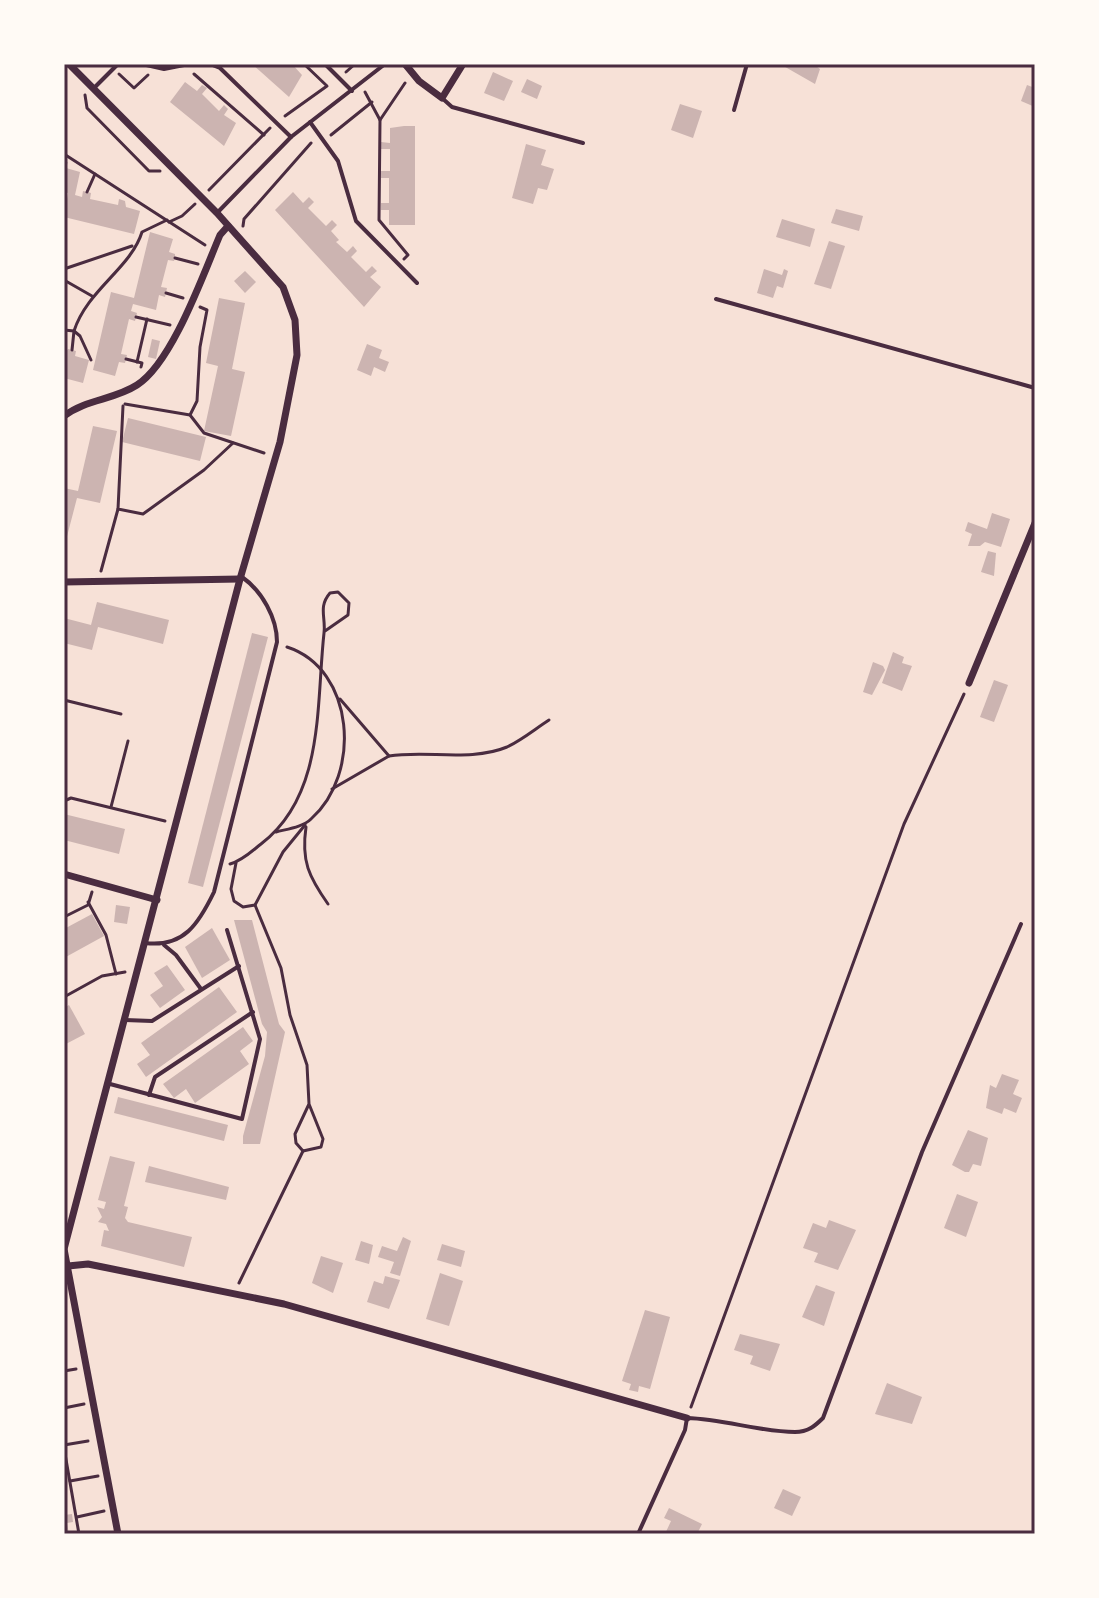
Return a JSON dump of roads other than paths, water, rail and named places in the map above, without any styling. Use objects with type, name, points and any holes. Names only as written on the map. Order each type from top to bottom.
[{"type":"street","points":[[69,64],[198,201],[217,213],[283,287],[295,320],[297,355],[275,457],[240,577],[110,1084],[64,1249],[118,1534]]},
{"type":"street","points":[[405,64],[442,98],[463,64]]},
{"type":"street","points":[[66,412],[122,399],[156,369],[228,226]]},
{"type":"street","points":[[969,683],[1035,523]]},
{"type":"street","points":[[64,582],[240,577]]},
{"type":"street","points":[[64,874],[157,900]]},
{"type":"street","points":[[68,1266],[88,1264],[233,1294],[437,1344],[687,1418]]},
{"type":"lane","points":[[142,64],[164,69],[189,64]]},
{"type":"lane","points":[[210,64],[220,68],[291,137]]},
{"type":"lane","points":[[325,64],[352,91]]},
{"type":"lane","points":[[217,213],[291,137],[385,64]]},
{"type":"lane","points":[[734,110],[747,64]]},
{"type":"lane","points":[[93,88],[116,66]]},
{"type":"lane","points":[[442,98],[452,107],[583,143]]},
{"type":"lane","points":[[310,122],[338,161],[356,221],[417,283]]},
{"type":"lane","points":[[716,299],[1035,388]]},
{"type":"lane","points":[[145,943],[164,945],[183,938],[194,928],[214,892],[276,645],[277,626],[255,586],[240,577]]},
{"type":"lane","points":[[638,1534],[685,1430],[687,1418],[715,1419],[795,1432],[812,1429],[823,1418],[922,1152],[1021,924]]},
{"type":"lane","points":[[110,1084],[242,1119],[260,1039],[227,930]]},
{"type":"lane","points":[[164,945],[176,955],[201,989]]},
{"type":"lane","points":[[125,1020],[152,1021],[239,966]]},
{"type":"lane","points":[[149,1095],[155,1077],[253,1012]]}]
